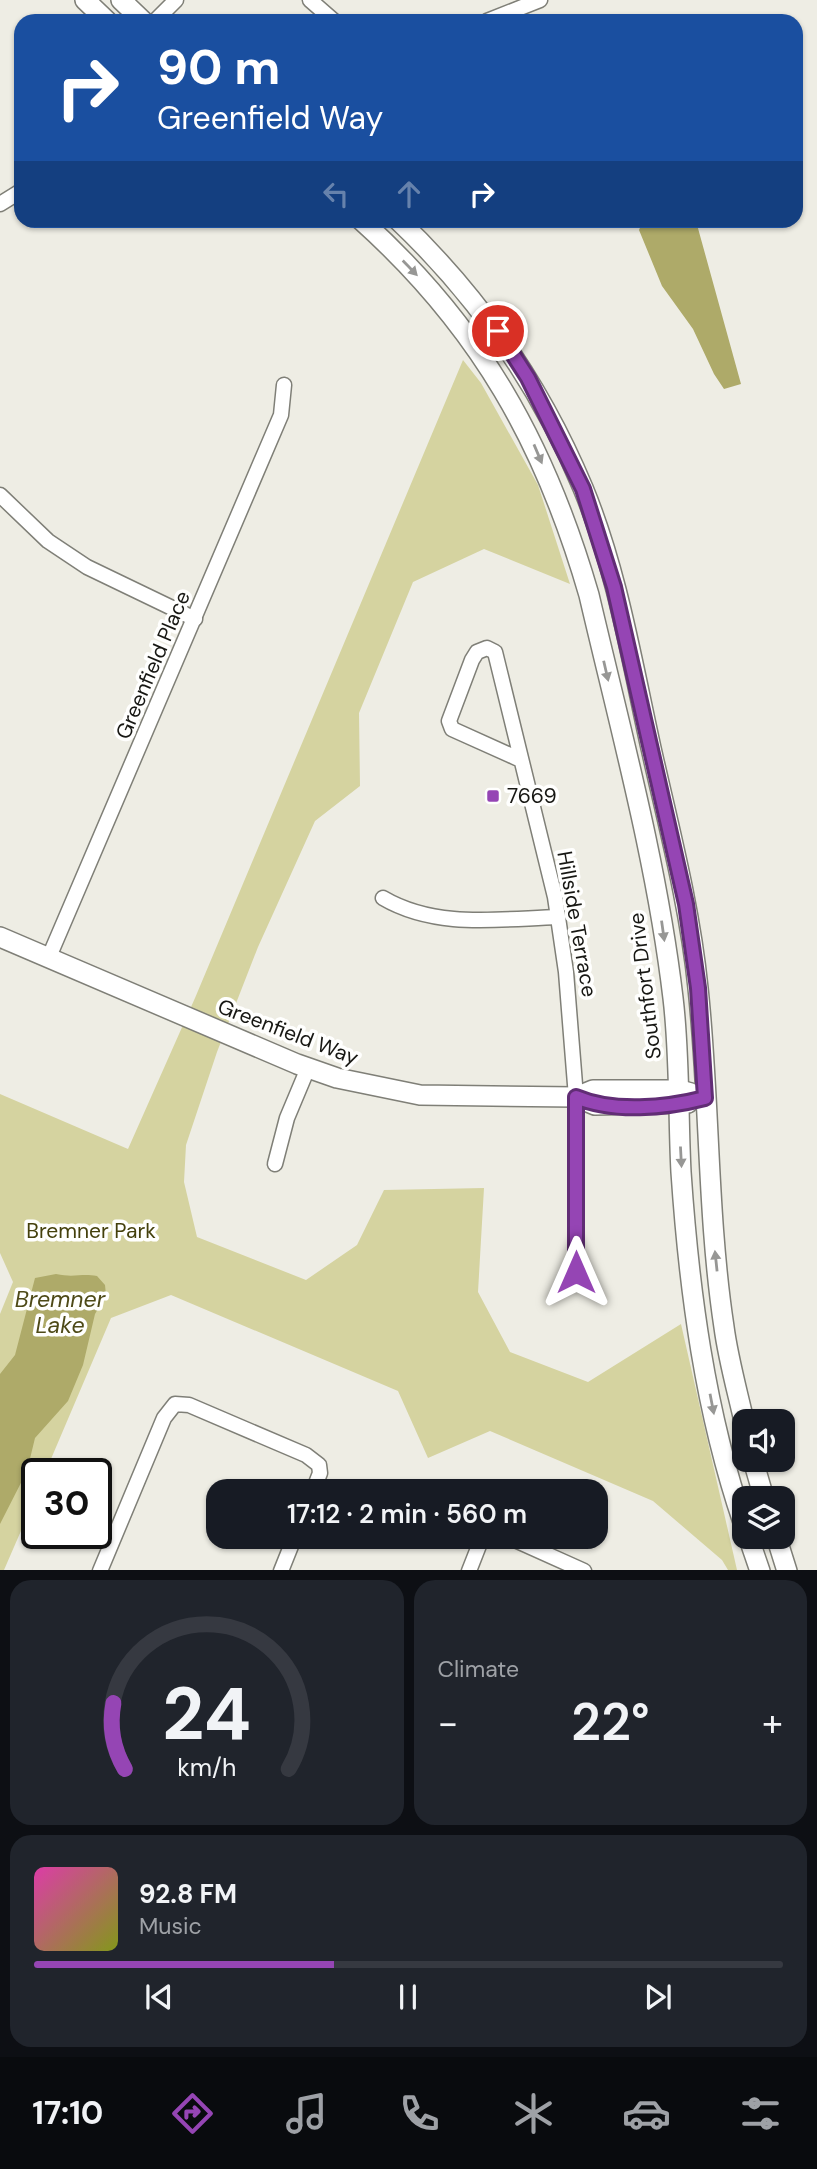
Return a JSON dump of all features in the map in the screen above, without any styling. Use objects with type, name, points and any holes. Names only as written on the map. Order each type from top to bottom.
[{"type":"main road","points":[[85,0],[100,14]]},
{"type":"main road","points":[[121,0],[136,14]]},
{"type":"main road","name":"Southfort Drive","points":[[369,228],[414,271],[467,333],[533,441],[557,497],[589,595],[651,863],[673,999],[681,1173],[699,1337],[722,1449],[733,1486]]},
{"type":"main road","points":[[406,228],[432,253],[498,331],[528,378],[583,489],[614,587],[682,884],[698,988],[724,1329],[741,1409]]},
{"type":"main road","name":"Greenfield Way","points":[[0,937],[308,1068],[377,1088],[420,1095],[576,1097],[595,1105],[679,1097],[705,1098]]},
{"type":"main road","points":[[753,1549],[760,1570]]},
{"type":"main road","points":[[780,1549],[787,1570]]},
{"type":"street","points":[[162,14],[176,0]]},
{"type":"street","points":[[310,0],[326,14]]},
{"type":"street","points":[[505,14],[540,0]]},
{"type":"street","name":"Greenfield Place","points":[[49,957],[281,415],[284,385]]},
{"type":"street","points":[[0,495],[48,541],[87,567],[195,619]]},
{"type":"street","name":"Hillside Terrace","points":[[521,760],[452,729],[449,721],[472,660],[477,652],[487,648],[495,652],[521,760],[558,917],[572,1026],[576,1097],[576,1272]]},
{"type":"street","points":[[383,898],[418,915],[441,920],[558,917]]},
{"type":"street","points":[[275,1164],[287,1118],[308,1068]]},
{"type":"street","points":[[100,1570],[164,1418],[175,1404],[189,1405],[306,1455],[319,1465],[318,1479]]},
{"type":"street","points":[[281,1570],[290,1549]]},
{"type":"street","points":[[470,1570],[478,1549]]},
{"type":"street","points":[[536,1549],[584,1570]]},
{"type":"green space","name":"Bremner Park","points":[[463,360],[481,383],[538,485],[570,584],[484,549],[413,582],[359,713],[360,786],[315,821],[258,947],[217,1052],[186,1145],[184,1182],[197,1237],[306,1280],[357,1245],[384,1190],[484,1188],[478,1292],[510,1352],[588,1382],[681,1324],[737,1570],[728,1570],[722,1560],[653,1501],[608,1482],[608,1479],[602,1479],[490,1431],[428,1458],[398,1391],[171,1295],[111,1318],[51,1458],[21,1458],[21,1531],[4,1570],[0,1570],[0,1314],[13,1282],[0,1253],[0,1094],[128,1149],[195,998]]},
{"type":"water","points":[[698,228],[741,384],[724,389],[714,374],[693,329],[662,286],[639,230]]},
{"type":"water","name":"Bremner Lake","points":[[56,1274],[97,1276],[105,1285],[106,1295],[95,1314],[83,1365],[68,1401],[35,1438],[30,1458],[21,1458],[21,1483],[0,1524],[0,1374],[15,1355],[35,1278]]},
{"type":"place","name":"7669","points":[[493,796]]},
{"type":"route","points":[[498,331],[528,378],[558,435],[583,489],[601,543],[614,587],[678,863],[698,988],[705,1098],[678,1105],[595,1105],[576,1097],[576,1272]]}]
